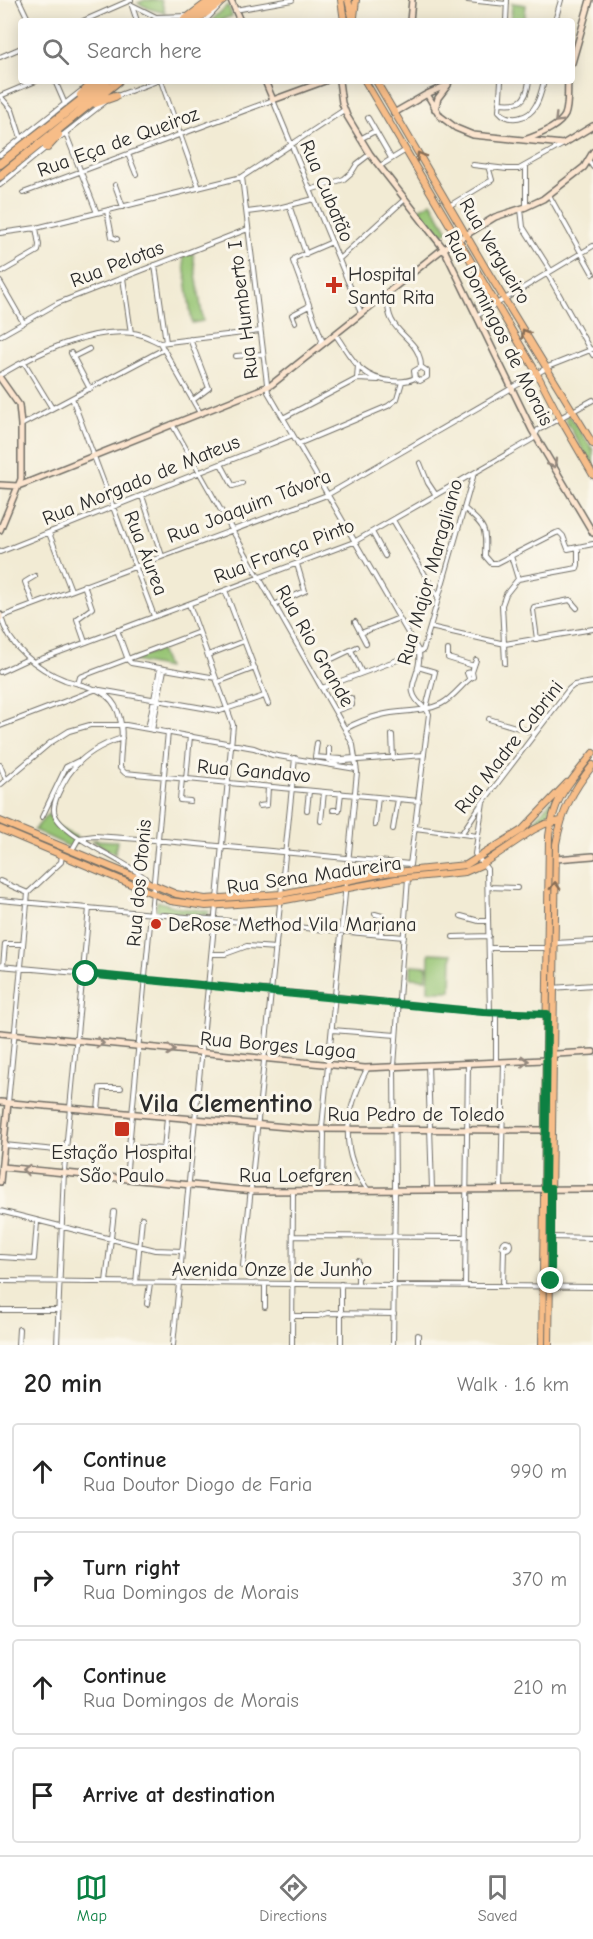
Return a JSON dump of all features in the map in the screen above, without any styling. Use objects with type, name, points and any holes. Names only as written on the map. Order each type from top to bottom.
[{"type":"highway","points":[[193,18],[212,0]]},
{"type":"highway","points":[[193,18],[224,0]]},
{"type":"highway","points":[[75,105],[92,84]]},
{"type":"highway","points":[[0,164],[102,84]]},
{"type":"highway","points":[[0,176],[114,84]]},
{"type":"highway","points":[[88,105],[115,96]]},
{"type":"highway","points":[[47,147],[65,124]]},
{"type":"main road","points":[[341,0],[344,18]]},
{"type":"main road","points":[[348,0],[352,18]]},
{"type":"main road","points":[[353,18],[356,0]]},
{"type":"main road","name":"Rua Vergueiro","points":[[367,84],[537,373],[593,475]]},
{"type":"main road","name":"Rua Vergueiro","points":[[378,84],[504,299],[591,440]]},
{"type":"main road","points":[[542,1345],[551,1237],[545,1130],[549,836],[556,804],[567,783],[593,753]]},
{"type":"main road","points":[[549,1345],[548,1188],[556,859],[561,821],[575,787],[593,765]]},
{"type":"main road","name":"Rua Sena Madureira","points":[[0,825],[31,842],[154,894],[180,903],[216,902],[281,897],[409,871],[465,872],[522,830],[567,783]]},
{"type":"main road","name":"Rua Sena Madureira","points":[[481,861],[545,824],[550,825],[561,821]]},
{"type":"main road","name":"Rua Sena Madureira","points":[[0,825],[176,894],[216,902]]},
{"type":"main road","points":[[536,829],[549,836]]},
{"type":"main road","points":[[548,851],[556,859]]},
{"type":"street","points":[[20,0],[28,18]]},
{"type":"street","points":[[208,18],[224,0]]},
{"type":"street","points":[[233,5],[292,0]]},
{"type":"street","points":[[410,18],[412,0]]},
{"type":"street","points":[[468,0],[507,2],[506,18]]},
{"type":"street","points":[[556,18],[561,0]]},
{"type":"street","points":[[575,52],[590,0]]},
{"type":"street","points":[[131,1],[148,14],[159,18],[193,18]]},
{"type":"street","points":[[90,18],[131,1]]},
{"type":"street","points":[[131,1],[137,18]]},
{"type":"street","points":[[142,18],[148,14]]},
{"type":"street","points":[[0,57],[18,49]]},
{"type":"street","points":[[21,138],[14,114],[0,96],[29,84]]},
{"type":"street","points":[[56,84],[65,104]]},
{"type":"street","points":[[0,155],[90,84]]},
{"type":"street","points":[[0,185],[115,96],[147,84]]},
{"type":"street","points":[[160,84],[199,188]]},
{"type":"street","name":"Rua Cubatão","points":[[266,84],[361,313]]},
{"type":"street","name":"Rua Eça de Queiroz","points":[[23,193],[317,84]]},
{"type":"street","name":"Rua Domingos de Morais","points":[[340,84],[344,110],[360,139],[444,249],[535,435],[593,533]]},
{"type":"street","points":[[394,113],[447,84]]},
{"type":"street","points":[[435,110],[438,98],[448,84]]},
{"type":"street","points":[[501,84],[499,111],[501,115],[514,119],[525,116],[536,106],[543,84]]},
{"type":"street","points":[[499,103],[515,104],[522,101],[527,93],[528,84]]},
{"type":"street","points":[[523,140],[536,135],[561,119],[566,110],[568,84]]},
{"type":"street","points":[[426,94],[435,110],[447,122],[466,133],[563,144]]},
{"type":"street","points":[[0,233],[36,228],[242,177],[344,110]]},
{"type":"street","points":[[368,118],[391,158]]},
{"type":"street","points":[[473,165],[507,169],[526,167],[593,126]]},
{"type":"street","points":[[360,139],[375,131]]},
{"type":"street","points":[[66,134],[97,213]]},
{"type":"street","points":[[380,166],[406,150]]},
{"type":"street","points":[[0,485],[18,486],[267,387],[325,339],[444,249],[495,217],[524,208],[549,195],[591,164],[593,152]]},
{"type":"street","points":[[128,154],[136,174]]},
{"type":"street","points":[[310,190],[347,177],[357,164],[370,154]]},
{"type":"street","points":[[449,206],[492,180],[488,166]]},
{"type":"street","points":[[526,167],[524,227],[592,350],[593,356]]},
{"type":"street","name":"Rua Humberto I","points":[[242,177],[267,387],[419,652]]},
{"type":"street","points":[[115,185],[123,207]]},
{"type":"street","points":[[549,195],[593,274]]},
{"type":"street","points":[[339,259],[405,198]]},
{"type":"street","points":[[247,212],[314,199]]},
{"type":"street","points":[[289,205],[306,254]]},
{"type":"street","points":[[107,211],[112,237],[117,239]]},
{"type":"street","points":[[0,273],[38,250],[36,228]]},
{"type":"street","name":"Rua Pelotas","points":[[0,336],[52,305],[248,229]]},
{"type":"street","points":[[325,339],[309,306],[293,262],[294,259],[332,243]]},
{"type":"street","points":[[478,315],[593,246]]},
{"type":"street","points":[[155,265],[166,342]]},
{"type":"street","points":[[123,278],[131,333]]},
{"type":"street","points":[[0,282],[23,322]]},
{"type":"street","points":[[283,417],[357,379],[402,382],[415,378],[422,381],[427,377],[426,370],[422,367],[420,354],[395,327],[389,315],[387,303],[389,291]]},
{"type":"street","points":[[295,322],[292,315],[309,306]]},
{"type":"street","points":[[160,343],[260,331]]},
{"type":"street","points":[[0,530],[21,479],[21,425],[19,405],[0,377],[24,362],[85,337],[131,333],[148,337],[160,343],[200,413]]},
{"type":"street","points":[[334,334],[363,372],[378,380]]},
{"type":"street","points":[[190,339],[209,388],[192,400]]},
{"type":"street","points":[[89,349],[72,355],[90,389]]},
{"type":"street","points":[[21,425],[164,349]]},
{"type":"street","name":"Rua Joaquim Távora","points":[[0,617],[327,495],[546,368],[592,350]]},
{"type":"street","points":[[236,356],[262,354]]},
{"type":"street","points":[[24,362],[52,408]]},
{"type":"street","points":[[357,365],[357,379]]},
{"type":"street","points":[[415,378],[414,371],[422,367]]},
{"type":"street","points":[[298,444],[388,406],[397,399],[402,382]]},
{"type":"street","name":"Rua Áurea","points":[[72,398],[154,616]]},
{"type":"street","name":"Rua França Pinto","points":[[33,662],[354,542],[533,439],[538,430],[593,400]]},
{"type":"street","name":"Rua Rio Grande","points":[[172,424],[345,729],[351,741],[355,759],[355,795],[322,1129],[323,1190]]},
{"type":"street","name":"Rua Morgado de Mateus","points":[[0,552],[293,435]]},
{"type":"street","points":[[420,463],[436,495]]},
{"type":"street","points":[[221,464],[233,486],[242,483]]},
{"type":"street","name":"Rua Major Maragliano","points":[[426,709],[412,695],[419,652],[423,650],[439,598],[472,474]]},
{"type":"street","points":[[142,496],[162,556]]},
{"type":"street","points":[[464,508],[484,528],[487,537],[485,556],[488,561],[497,563],[559,532],[567,548],[593,544]]},
{"type":"street","points":[[393,520],[439,598]]},
{"type":"street","points":[[372,532],[385,556]]},
{"type":"street","points":[[49,533],[70,590]]},
{"type":"street","points":[[505,663],[501,615],[506,594],[518,579],[577,568],[578,548]]},
{"type":"street","points":[[511,556],[518,579]]},
{"type":"street","points":[[274,606],[305,591],[297,564]]},
{"type":"street","points":[[33,604],[25,582],[35,576]]},
{"type":"street","points":[[84,585],[92,608],[77,619],[85,642]]},
{"type":"street","points":[[225,590],[268,704]]},
{"type":"street","points":[[537,639],[534,607],[570,600],[577,608]]},
{"type":"street","points":[[173,1345],[233,725],[189,604]]},
{"type":"street","points":[[0,617],[5,630],[28,658],[56,675],[78,684],[99,690],[220,711],[264,696]]},
{"type":"street","points":[[361,633],[399,618]]},
{"type":"street","points":[[355,622],[366,643]]},
{"type":"street","points":[[430,627],[505,644],[593,629]]},
{"type":"street","points":[[117,630],[128,659],[132,663],[217,680],[255,669]]},
{"type":"street","points":[[78,684],[80,677],[199,633]]},
{"type":"street","points":[[208,655],[244,641]]},
{"type":"street","points":[[332,659],[357,647]]},
{"type":"street","points":[[351,650],[363,673]]},
{"type":"street","points":[[448,650],[448,658],[474,666]]},
{"type":"street","points":[[322,688],[419,652]]},
{"type":"street","points":[[463,663],[465,655]]},
{"type":"street","points":[[0,672],[28,658]]},
{"type":"street","points":[[345,729],[381,715],[426,709],[449,700],[459,692],[469,678],[467,673],[472,672],[476,660]]},
{"type":"street","points":[[393,1345],[394,1066],[409,871],[429,714],[426,709],[435,672],[418,667]]},
{"type":"street","points":[[150,729],[162,669]]},
{"type":"street","name":"Rua Madre Cabrini","points":[[415,828],[462,833],[569,688],[593,682]]},
{"type":"street","points":[[99,690],[115,705],[121,724],[122,738]]},
{"type":"street","points":[[0,726],[99,690]]},
{"type":"street","points":[[335,711],[352,705],[351,698]]},
{"type":"street","points":[[489,719],[535,734]]},
{"type":"street","points":[[0,785],[50,743],[90,724],[121,724],[254,748],[272,755],[328,762],[424,755]]},
{"type":"street","name":"Rua dos Otonis","points":[[126,1180],[168,732]]},
{"type":"street","points":[[392,735],[393,758]]},
{"type":"street","points":[[190,736],[180,800],[190,801]]},
{"type":"street","name":"Rua Sena Madureira","points":[[122,738],[78,761],[65,780],[54,810],[57,820],[79,838],[144,877],[152,885]]},
{"type":"street","name":"Rua Gandavo","points":[[122,738],[121,771],[130,774],[419,801]]},
{"type":"street","points":[[317,743],[315,757],[356,769]]},
{"type":"street","points":[[328,762],[329,748]]},
{"type":"street","points":[[243,1266],[295,758]]},
{"type":"street","points":[[42,817],[66,767],[78,761]]},
{"type":"street","points":[[0,765],[6,780]]},
{"type":"street","points":[[259,806],[267,805],[268,787]]},
{"type":"street","points":[[307,810],[309,791]]},
{"type":"street","points":[[321,821],[324,792]]},
{"type":"street","points":[[333,810],[339,810],[341,794]]},
{"type":"street","points":[[375,825],[378,797]]},
{"type":"street","points":[[393,829],[398,799]]},
{"type":"street","points":[[483,802],[475,854],[487,869],[490,1013]]},
{"type":"street","points":[[474,814],[482,816]]},
{"type":"street","points":[[462,833],[478,836]]},
{"type":"street","points":[[72,852],[79,838],[95,836],[349,858],[409,871]]},
{"type":"street","points":[[0,1182],[25,903],[28,893],[60,862],[62,855]]},
{"type":"street","points":[[556,859],[593,856]]},
{"type":"street","points":[[0,880],[28,893]]},
{"type":"street","points":[[488,887],[517,888]]},
{"type":"street","points":[[0,900],[404,937]]},
{"type":"street","points":[[57,1345],[64,1174],[89,908]]},
{"type":"street","points":[[375,914],[382,916],[381,935]]},
{"type":"street","points":[[461,916],[488,921]]},
{"type":"street","points":[[453,937],[489,936]]},
{"type":"street","points":[[555,943],[593,941]]},
{"type":"street","points":[[22,944],[6,944],[2,966],[335,996],[490,1013],[547,1014]]},
{"type":"street","points":[[212,954],[225,954],[247,946],[276,948]]},
{"type":"street","points":[[489,948],[548,948]]},
{"type":"street","points":[[547,992],[554,987],[593,985]]},
{"type":"street","points":[[496,1013],[496,1062]]},
{"type":"street","points":[[332,1030],[396,1035]]},
{"type":"street","name":"Rua Borges Lagoa","points":[[0,1033],[368,1068],[504,1062],[546,1059],[553,1055]]},
{"type":"street","points":[[553,1055],[593,1052]]},
{"type":"street","points":[[501,1188],[504,1062]]},
{"type":"street","points":[[465,1285],[468,1063]]},
{"type":"street","points":[[428,1065],[432,1189]]},
{"type":"street","points":[[368,1068],[353,1097],[348,1129],[352,1162],[368,1190]]},
{"type":"street","points":[[98,1112],[100,1088],[121,1088]]},
{"type":"street","name":"Rua Pedro de Toledo","points":[[0,1102],[167,1118],[322,1129],[545,1130]]},
{"type":"street","points":[[129,1147],[164,1149],[167,1118]]},
{"type":"street","points":[[4,1145],[66,1151]]},
{"type":"street","name":"Rua Loefgren","points":[[1,1167],[251,1191],[593,1189]]},
{"type":"street","points":[[292,1345],[293,1191]]},
{"type":"street","points":[[0,1211],[157,1250],[182,1251]]},
{"type":"street","points":[[106,1282],[114,1212]]},
{"type":"street","points":[[136,1283],[142,1218]]},
{"type":"street","points":[[0,1257],[34,1259],[37,1222]]},
{"type":"street","points":[[293,1236],[466,1237]]},
{"type":"street","points":[[551,1237],[593,1238]]},
{"type":"street","points":[[503,1286],[504,1248]]},
{"type":"street","points":[[358,1262],[358,1284]]},
{"type":"street","name":"Avenida Onze de Junho","points":[[0,1281],[593,1287]]},
{"type":"street","points":[[147,1304],[150,1283]]},
{"type":"street","points":[[265,1284],[265,1307]]},
{"type":"street","points":[[340,1345],[341,1284]]},
{"type":"street","points":[[0,1310],[58,1310]]},
{"type":"street","points":[[293,1316],[340,1313],[394,1314]]},
{"type":"street","points":[[18,1345],[19,1329]]},
{"type":"street","points":[[418,1335],[418,1345]]},
{"type":"green space","points":[[145,0],[161,0],[165,13],[138,3]]},
{"type":"green space","points":[[512,3],[526,5],[524,18],[511,18]]},
{"type":"green space","points":[[228,5],[232,16],[214,18]]},
{"type":"green space","points":[[431,202],[448,231],[439,237],[419,209]]},
{"type":"green space","points":[[193,253],[203,321],[192,323],[183,256]]},
{"type":"green space","points":[[569,415],[593,450],[593,467],[565,419]]},
{"type":"green space","points":[[160,650],[167,668],[130,660]]},
{"type":"green space","points":[[555,796],[547,819],[527,830]]},
{"type":"green space","points":[[48,814],[57,827],[77,837],[72,848],[34,830]]},
{"type":"green space","points":[[92,840],[117,841],[115,854]]},
{"type":"green space","points":[[157,901],[180,908],[209,911],[208,916],[156,911]]},
{"type":"green space","points":[[429,953],[452,954],[451,991],[428,991]]},
{"type":"green space","points":[[411,965],[427,966],[426,979],[411,978]]},
{"type":"place","name":"Hospital Santa Rita","points":[[334,285]]},
{"type":"place","name":"DeRose Method Vila Mariana","points":[[156,924]]},
{"type":"place","name":"Estação Hospital São Paulo","points":[[122,1129]]},
{"type":"district","name":"Vila Clementino","points":[[226,1104]]},
{"type":"route","points":[[86,974],[483,1012],[547,1014],[545,1188],[551,1188],[551,1281]]}]
